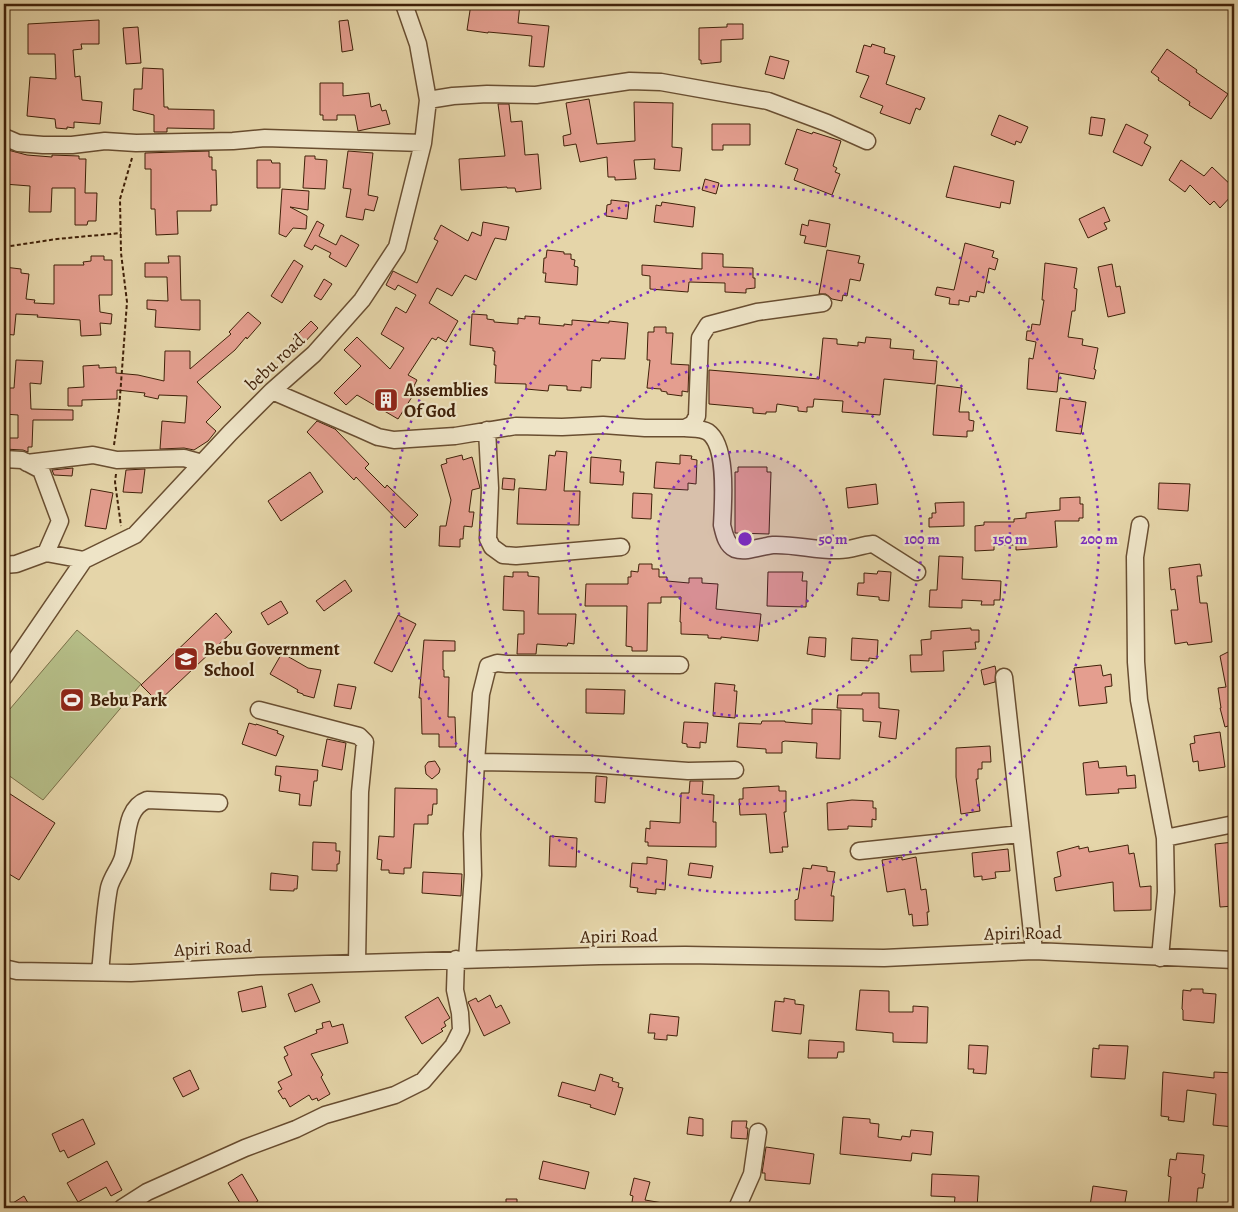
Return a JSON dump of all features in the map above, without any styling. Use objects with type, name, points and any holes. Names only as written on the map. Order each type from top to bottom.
[{"type":"street","name":"bebu road","points":[[4,677],[84,560],[135,535],[272,391],[314,354],[362,300],[397,247],[424,143],[428,100],[418,44],[404,4]]},
{"type":"street","points":[[428,100],[453,96],[536,95],[630,81],[661,82],[768,101],[827,123],[867,141]]},
{"type":"street","points":[[4,137],[18,143],[44,146],[105,141],[136,143],[233,141],[265,138],[424,143]]},
{"type":"street","points":[[685,428],[693,424],[697,416],[700,338],[708,325],[757,312],[823,303]]},
{"type":"street","points":[[272,391],[378,437],[394,440],[455,436],[516,426],[562,428],[603,425],[700,429],[709,433],[716,442],[722,460],[723,530],[730,545],[735,549],[772,545],[852,550],[873,544],[917,572]]},
{"type":"street","points":[[487,430],[490,488],[488,538],[492,547],[503,554],[516,556],[621,548]]},
{"type":"street","points":[[27,463],[93,455],[117,460],[184,458],[202,463]]},
{"type":"street","points":[[4,459],[22,460],[41,470],[60,521],[46,553]]},
{"type":"street","points":[[1140,525],[1135,557],[1136,662],[1139,700],[1165,838],[1166,892],[1160,958]]},
{"type":"street","points":[[4,565],[16,564],[46,553],[84,560]]},
{"type":"street","points":[[122,1208],[147,1192],[245,1148],[325,1115],[394,1095],[423,1081],[453,1046],[461,1030],[456,990],[473,875],[473,808],[476,762],[481,694],[488,666],[497,663],[680,665]]},
{"type":"street","points":[[1004,677],[1034,951]]},
{"type":"street","points":[[259,710],[359,736],[365,742],[360,792],[357,962]]},
{"type":"street","points":[[476,762],[590,764],[688,771],[735,770]]},
{"type":"street","points":[[100,972],[109,887],[121,863],[132,813],[138,803],[147,800],[219,803]]},
{"type":"street","points":[[1165,838],[1234,824]]},
{"type":"street","points":[[859,852],[1021,834]]},
{"type":"street","name":"Apiri Road","points":[[4,968],[17,971],[131,973],[259,966],[462,959],[685,955],[884,958],[1034,951],[1234,960]]},
{"type":"street","points":[[737,1208],[752,1174],[758,1132]]},
{"type":"path","points":[[121,531],[115,482],[117,460],[113,448],[119,410],[127,302],[121,253],[120,199],[136,143]]},
{"type":"path","points":[[4,247],[57,239],[121,233]]},
{"type":"green space","name":"Bebu Park","points":[[77,630],[141,684],[43,800],[4,772],[4,716]]},
{"type":"building","points":[[471,4],[520,4],[518,23],[549,26],[544,67],[529,66],[532,36],[467,30]]},
{"type":"building","points":[[99,20],[99,44],[81,44],[82,49],[73,50],[75,77],[80,76],[82,100],[102,102],[100,124],[74,122],[74,128],[56,128],[55,119],[27,116],[30,77],[56,79],[55,54],[28,54],[28,24]]},
{"type":"building","points":[[348,20],[353,50],[342,52],[339,21]]},
{"type":"building","points":[[727,24],[743,24],[743,39],[721,40],[721,62],[701,64],[701,60],[699,60],[699,28],[727,27]]},
{"type":"building","points":[[138,27],[141,63],[126,64],[123,28]]},
{"type":"building","points":[[872,44],[885,48],[884,53],[895,56],[886,84],[925,98],[920,110],[916,108],[910,124],[880,113],[883,106],[860,97],[869,76],[856,72],[864,45],[871,47]]},
{"type":"building","points":[[1167,49],[1228,94],[1211,119],[1189,105],[1190,102],[1158,80],[1159,78],[1151,72]]},
{"type":"building","points":[[770,56],[789,61],[784,79],[765,74]]},
{"type":"building","points":[[143,68],[163,69],[164,107],[168,107],[168,109],[214,110],[214,129],[167,128],[167,132],[154,132],[154,115],[133,110],[134,89],[142,89]]},
{"type":"building","points":[[320,83],[343,83],[343,96],[369,93],[371,107],[380,104],[382,111],[386,110],[390,124],[358,131],[355,115],[337,115],[337,120],[323,120],[323,115],[320,115]]},
{"type":"building","points":[[589,99],[597,144],[635,141],[634,102],[673,103],[672,147],[682,148],[680,171],[654,169],[655,159],[634,160],[636,179],[615,180],[615,177],[608,177],[607,157],[580,162],[576,144],[564,146],[563,136],[571,134],[566,103]]},
{"type":"building","points":[[498,104],[509,104],[511,122],[522,121],[525,155],[538,154],[541,189],[516,192],[515,188],[507,187],[461,190],[459,159],[505,156]]},
{"type":"building","points":[[999,115],[1028,127],[1021,143],[1016,141],[1015,145],[991,135]]},
{"type":"building","points":[[1091,117],[1105,119],[1102,136],[1089,134]]},
{"type":"building","points":[[712,124],[750,124],[750,145],[723,145],[723,150],[712,150]]},
{"type":"building","points":[[1126,124],[1148,135],[1144,143],[1151,147],[1142,166],[1113,152]]},
{"type":"building","points":[[797,129],[841,141],[833,166],[837,168],[835,172],[840,174],[832,195],[794,180],[798,169],[785,164]]},
{"type":"building","points":[[4,149],[27,155],[52,157],[52,155],[79,156],[79,159],[86,159],[85,193],[97,193],[96,221],[88,221],[87,225],[75,225],[75,188],[52,188],[51,212],[29,212],[30,186],[4,184]]},
{"type":"building","points":[[209,151],[209,157],[212,157],[212,170],[216,170],[217,205],[211,205],[211,211],[177,211],[178,234],[156,235],[155,209],[151,209],[151,169],[145,169],[145,153]]},
{"type":"building","points":[[348,151],[373,153],[368,195],[378,197],[374,211],[365,209],[363,220],[346,217],[351,189],[343,188]]},
{"type":"building","points":[[305,156],[315,156],[315,159],[327,160],[325,189],[303,188]]},
{"type":"building","points":[[257,160],[271,160],[272,163],[280,163],[280,188],[257,188]]},
{"type":"building","points":[[1181,160],[1204,176],[1212,167],[1234,188],[1234,193],[1220,208],[1214,201],[1210,205],[1190,185],[1185,192],[1169,180]]},
{"type":"building","points":[[954,166],[1014,181],[1010,204],[1001,202],[1000,208],[946,197]]},
{"type":"building","points":[[705,179],[719,183],[716,194],[702,190]]},
{"type":"building","points":[[282,189],[309,191],[308,210],[290,207],[307,216],[306,229],[293,228],[286,237],[279,234]]},
{"type":"building","points":[[611,200],[629,202],[627,219],[606,216],[607,205],[611,204]]},
{"type":"building","points":[[662,202],[695,207],[693,227],[654,222],[656,205],[661,206]]},
{"type":"building","points":[[1104,207],[1110,221],[1104,223],[1107,229],[1088,238],[1079,219]]},
{"type":"building","points":[[809,220],[830,224],[826,247],[804,243],[806,236],[800,235],[802,224],[808,226]]},
{"type":"building","points":[[317,221],[324,225],[319,236],[336,245],[341,235],[359,245],[346,267],[329,257],[331,253],[315,245],[312,250],[304,246]]},
{"type":"building","points":[[483,222],[509,227],[506,240],[495,238],[476,280],[465,275],[452,296],[437,288],[429,303],[458,321],[446,342],[438,337],[436,340],[432,338],[408,375],[417,380],[414,386],[417,389],[398,419],[357,395],[346,405],[334,393],[361,366],[344,350],[357,337],[390,369],[404,348],[381,334],[396,307],[406,313],[416,295],[398,285],[395,290],[386,285],[393,271],[417,283],[438,241],[434,239],[441,225],[468,241],[472,232],[481,236]]},
{"type":"building","points":[[965,243],[994,251],[992,257],[998,259],[995,270],[989,268],[984,293],[977,291],[976,297],[970,296],[969,302],[959,300],[959,305],[949,304],[950,298],[935,295],[937,287],[954,290]]},
{"type":"building","points":[[547,250],[571,254],[571,259],[575,260],[574,266],[578,267],[577,285],[545,282],[546,273],[543,273],[544,258],[546,258]]},
{"type":"building","points":[[827,250],[860,256],[858,263],[864,264],[860,281],[850,279],[847,296],[843,295],[842,301],[832,299],[826,294],[819,294]]},
{"type":"building","points":[[702,253],[723,254],[723,267],[753,268],[755,288],[746,289],[746,293],[725,292],[725,283],[689,282],[688,292],[650,289],[650,276],[642,275],[642,265],[702,269]]},
{"type":"building","points":[[91,256],[104,256],[104,260],[112,260],[112,295],[99,295],[100,312],[112,314],[111,324],[100,323],[101,335],[81,336],[80,320],[16,314],[14,335],[5,334],[4,267],[21,269],[21,273],[29,274],[26,299],[35,300],[34,303],[54,304],[54,265],[84,265],[83,262],[91,261]]},
{"type":"building","points":[[168,256],[180,256],[181,300],[200,300],[200,330],[155,327],[156,310],[147,309],[147,300],[168,301],[167,277],[145,277],[145,263],[169,263]]},
{"type":"building","points":[[294,260],[303,266],[282,303],[271,296]]},
{"type":"building","points":[[1045,263],[1077,268],[1074,288],[1077,289],[1075,311],[1072,311],[1068,337],[1083,339],[1082,345],[1098,348],[1094,379],[1059,373],[1057,392],[1027,389],[1029,358],[1033,359],[1036,342],[1026,340],[1027,331],[1031,331],[1032,324],[1040,325],[1044,300],[1042,300]]},
{"type":"building","points":[[1112,264],[1116,287],[1120,286],[1125,313],[1108,317],[1098,267]]},
{"type":"building","points":[[324,279],[332,284],[321,300],[314,296]]},
{"type":"building","points":[[248,312],[261,323],[247,339],[246,337],[235,350],[197,382],[221,407],[206,422],[216,431],[208,441],[194,450],[184,448],[160,449],[162,421],[185,423],[187,396],[159,395],[158,399],[144,396],[145,393],[117,390],[117,399],[82,400],[82,406],[68,406],[68,388],[84,387],[83,366],[99,365],[99,368],[116,367],[116,373],[138,375],[164,381],[165,351],[190,351],[190,369],[231,334],[229,332]]},
{"type":"building","points":[[472,314],[487,315],[487,319],[494,320],[494,322],[518,324],[518,318],[525,319],[525,316],[540,317],[539,324],[564,326],[564,324],[572,325],[572,320],[628,323],[625,359],[601,358],[600,361],[592,360],[591,388],[581,387],[581,391],[567,390],[567,386],[549,385],[548,391],[526,389],[526,384],[495,383],[495,351],[493,351],[493,348],[470,345]]},
{"type":"building","points":[[311,321],[318,328],[301,346],[293,339]]},
{"type":"building","points":[[654,327],[666,327],[666,333],[673,333],[671,364],[689,365],[688,392],[682,391],[682,396],[667,394],[667,392],[661,391],[661,389],[647,388],[650,360],[647,360],[648,332],[654,332]]},
{"type":"building","points":[[866,337],[891,339],[890,348],[914,350],[913,359],[937,361],[935,384],[884,379],[880,415],[842,412],[843,401],[814,399],[813,407],[807,407],[807,412],[798,411],[798,407],[777,404],[776,412],[766,412],[766,414],[753,413],[753,408],[709,404],[709,370],[819,379],[823,338],[837,339],[837,344],[858,346],[858,342],[865,343]]},
{"type":"building","points":[[16,360],[43,361],[41,384],[30,383],[31,409],[73,410],[73,420],[33,420],[32,447],[28,447],[28,452],[4,449],[4,438],[18,438],[18,415],[4,414],[4,388],[14,388]]},
{"type":"building","points":[[937,385],[962,388],[959,412],[969,412],[969,420],[974,421],[973,431],[967,431],[967,437],[933,435]]},
{"type":"building","points":[[1060,398],[1086,402],[1081,434],[1056,431]]},
{"type":"building","points":[[317,421],[335,429],[369,464],[365,468],[385,488],[387,485],[418,515],[405,528],[356,477],[354,480],[307,432]]},
{"type":"building","points":[[556,451],[567,452],[564,491],[580,491],[579,525],[517,524],[519,488],[546,490],[549,455],[555,456]]},
{"type":"building","points":[[462,455],[463,460],[472,457],[480,488],[472,490],[469,512],[474,512],[472,527],[464,526],[460,547],[439,546],[440,526],[446,526],[451,500],[441,465],[447,463],[446,459]]},
{"type":"building","points":[[680,455],[692,456],[691,459],[697,460],[696,484],[688,483],[688,490],[654,488],[656,462],[680,464]]},
{"type":"building","points":[[591,457],[621,460],[620,472],[624,472],[623,485],[590,483]]},
{"type":"building","points":[[738,467],[767,467],[767,472],[771,472],[769,534],[735,533],[735,472],[738,472]]},
{"type":"building","points":[[73,468],[72,476],[54,475],[52,470]]},
{"type":"building","points":[[145,469],[142,493],[123,492],[126,470]]},
{"type":"building","points":[[310,472],[323,492],[281,521],[268,501]]},
{"type":"building","points":[[503,478],[515,479],[514,490],[502,489]]},
{"type":"building","points":[[1159,483],[1190,484],[1188,511],[1158,509]]},
{"type":"building","points":[[876,484],[878,504],[848,508],[846,488]]},
{"type":"building","points":[[91,489],[113,493],[106,529],[85,526]]},
{"type":"building","points":[[633,493],[652,494],[651,519],[632,518]]},
{"type":"building","points":[[1080,497],[1080,504],[1083,504],[1083,518],[1079,518],[1079,521],[1055,521],[1057,547],[1016,550],[1016,545],[994,545],[994,550],[975,551],[975,526],[984,525],[984,522],[1014,522],[1014,519],[1026,518],[1026,513],[1060,510],[1060,498]]},
{"type":"building","points":[[964,502],[964,526],[929,527],[929,518],[932,518],[932,513],[936,513],[935,503]]},
{"type":"building","points":[[939,556],[963,557],[962,579],[1001,581],[1000,600],[994,600],[994,605],[981,605],[982,601],[962,600],[962,608],[929,607],[930,590],[937,590]]},
{"type":"building","points":[[639,564],[652,564],[652,569],[659,569],[659,577],[667,577],[667,581],[689,583],[689,578],[702,578],[702,583],[718,584],[716,609],[761,614],[758,641],[721,637],[721,639],[708,638],[708,635],[681,634],[681,597],[661,597],[661,603],[648,603],[647,651],[632,651],[632,647],[626,646],[627,606],[585,606],[586,584],[628,584],[628,577],[631,577],[631,571],[638,572]]},
{"type":"building","points":[[1200,564],[1202,576],[1197,576],[1200,603],[1207,603],[1212,642],[1188,645],[1187,642],[1175,644],[1171,610],[1178,610],[1175,589],[1171,590],[1169,568]]},
{"type":"building","points":[[878,571],[891,572],[889,601],[879,600],[879,597],[857,595],[858,583],[864,583],[864,573],[877,574]]},
{"type":"building","points":[[513,572],[528,572],[528,576],[539,577],[538,614],[576,614],[574,644],[568,643],[567,646],[537,644],[536,654],[517,654],[518,634],[524,634],[524,611],[503,610],[504,576],[513,577]]},
{"type":"building","points":[[768,572],[803,572],[802,581],[807,581],[806,607],[767,606]]},
{"type":"building","points":[[345,580],[352,591],[324,611],[316,601]]},
{"type":"building","points":[[281,601],[288,613],[268,625],[261,613]]},
{"type":"building","name":"Bebu Government School","points":[[216,613],[232,632],[158,702],[141,685]]},
{"type":"building","points":[[398,615],[416,624],[392,672],[374,663]]},
{"type":"building","points":[[971,628],[971,630],[979,630],[979,642],[975,642],[976,649],[943,651],[944,671],[911,672],[910,655],[922,655],[921,640],[931,639],[931,631]]},
{"type":"building","points":[[809,637],[826,638],[825,657],[807,654]]},
{"type":"building","points":[[852,638],[878,640],[877,659],[869,658],[869,661],[851,660]]},
{"type":"building","points":[[424,640],[455,641],[455,651],[443,651],[443,670],[444,677],[449,677],[448,717],[455,717],[456,747],[439,747],[439,734],[422,734],[421,698],[419,698]]},
{"type":"building","points":[[1234,649],[1234,724],[1225,727],[1220,708],[1218,688],[1226,687],[1220,656]]},
{"type":"building","points":[[282,653],[308,668],[321,670],[314,698],[297,692],[298,690],[270,674]]},
{"type":"building","points":[[1101,665],[1103,676],[1111,674],[1112,686],[1105,687],[1107,703],[1079,706],[1074,668]]},
{"type":"building","points":[[995,666],[995,682],[984,685],[981,670]]},
{"type":"building","points":[[715,683],[735,685],[734,691],[737,691],[735,718],[713,716]]},
{"type":"building","points":[[338,684],[356,687],[351,709],[334,706]]},
{"type":"building","points":[[586,689],[625,690],[624,714],[586,713]]},
{"type":"building","points":[[862,693],[879,693],[879,708],[899,710],[896,739],[879,737],[881,722],[863,721],[863,709],[837,708],[838,695],[862,695]]},
{"type":"building","points":[[812,709],[841,710],[840,759],[816,758],[817,743],[785,741],[782,742],[782,753],[766,753],[766,749],[737,747],[739,723],[761,724],[762,721],[785,721],[812,724]]},
{"type":"building","points":[[684,722],[708,723],[706,743],[700,742],[700,748],[687,747],[687,744],[682,743]]},
{"type":"building","points":[[249,723],[278,731],[277,733],[284,736],[276,756],[242,744]]},
{"type":"building","points":[[1220,732],[1225,767],[1199,771],[1198,761],[1193,762],[1190,744],[1195,743],[1194,736]]},
{"type":"building","points":[[327,739],[346,743],[342,770],[322,766]]},
{"type":"building","points":[[990,746],[991,762],[982,762],[982,769],[978,769],[978,779],[976,779],[980,811],[961,814],[956,777],[956,748]]},
{"type":"building","points":[[435,761],[440,769],[439,773],[432,779],[426,774],[425,766],[428,762]]},
{"type":"building","points":[[1098,761],[1099,768],[1126,766],[1127,776],[1135,775],[1136,788],[1118,789],[1119,793],[1086,795],[1083,763]]},
{"type":"building","points":[[276,766],[318,770],[317,781],[314,781],[311,806],[299,805],[300,794],[279,791],[281,776],[275,775]]},
{"type":"building","points":[[596,776],[607,777],[605,803],[595,802]]},
{"type":"building","points":[[690,781],[703,781],[702,794],[714,795],[713,822],[716,822],[716,847],[648,846],[648,842],[645,842],[646,828],[650,829],[650,821],[680,823],[681,793],[689,793]]},
{"type":"building","points":[[779,786],[779,791],[786,791],[786,812],[784,812],[788,847],[782,847],[783,852],[770,853],[766,814],[740,815],[739,799],[743,799],[743,788]]},
{"type":"building","points":[[395,788],[437,789],[437,804],[433,804],[432,815],[428,815],[428,824],[414,824],[411,868],[404,868],[404,874],[389,873],[389,870],[381,870],[382,860],[377,859],[379,836],[394,837]]},
{"type":"building","points":[[4,790],[55,823],[19,880],[4,871]]},
{"type":"building","points":[[852,800],[873,801],[873,808],[876,808],[876,820],[872,819],[872,827],[848,826],[848,829],[828,830],[827,803]]},
{"type":"building","points":[[550,836],[577,838],[576,867],[549,866]]},
{"type":"building","points":[[313,842],[336,843],[336,851],[340,851],[337,871],[312,870]]},
{"type":"building","points":[[1234,842],[1234,906],[1220,907],[1215,844]]},
{"type":"building","points":[[1128,845],[1129,854],[1134,853],[1140,887],[1151,886],[1151,910],[1114,911],[1113,882],[1056,891],[1054,878],[1061,876],[1057,852],[1079,846],[1079,849],[1088,847],[1089,852]]},
{"type":"building","points":[[1008,849],[1010,871],[995,872],[996,878],[982,880],[982,876],[974,877],[972,853]]},
{"type":"building","points":[[647,857],[667,860],[665,890],[656,889],[656,894],[637,892],[638,888],[630,887],[632,863],[647,864]]},
{"type":"building","points":[[902,857],[902,860],[916,857],[921,890],[926,889],[929,912],[927,912],[928,925],[913,926],[912,914],[909,915],[905,889],[887,892],[882,860]]},
{"type":"building","points":[[690,863],[713,866],[711,878],[688,875]]},
{"type":"building","points":[[812,865],[827,867],[827,871],[835,872],[831,896],[834,896],[833,921],[795,920],[795,900],[798,899],[803,868],[811,869]]},
{"type":"building","points":[[423,872],[462,874],[461,896],[422,893]]},
{"type":"building","points":[[271,873],[298,876],[297,889],[294,889],[294,891],[270,890]]},
{"type":"building","points":[[312,984],[320,1002],[295,1012],[288,994]]},
{"type":"building","points":[[262,986],[266,1007],[242,1012],[238,992]]},
{"type":"building","points":[[1191,989],[1203,989],[1203,993],[1216,994],[1214,1023],[1183,1020],[1183,990],[1191,991]]},
{"type":"building","points":[[860,990],[889,991],[889,1012],[913,1012],[913,1006],[928,1007],[927,1043],[893,1042],[893,1033],[856,1030]]},
{"type":"building","points":[[490,995],[496,1008],[501,1005],[510,1023],[484,1036],[468,1002],[476,998],[478,1002]]},
{"type":"building","points":[[438,997],[450,1018],[444,1022],[446,1026],[441,1029],[443,1031],[422,1044],[405,1017]]},
{"type":"building","points":[[784,998],[795,1000],[795,1004],[804,1005],[801,1034],[772,1031],[775,1001],[784,1002]]},
{"type":"building","points":[[650,1014],[679,1017],[677,1036],[667,1035],[667,1040],[654,1039],[655,1033],[648,1033]]},
{"type":"building","points":[[330,1021],[332,1027],[343,1024],[348,1043],[311,1054],[323,1075],[321,1077],[330,1094],[318,1101],[317,1098],[312,1100],[309,1095],[290,1107],[278,1091],[282,1089],[278,1082],[292,1075],[284,1057],[288,1055],[284,1047],[317,1033],[316,1030],[323,1028],[322,1023]]},
{"type":"building","points":[[809,1040],[844,1042],[844,1052],[838,1052],[837,1058],[808,1058]]},
{"type":"building","points":[[969,1045],[988,1046],[986,1074],[973,1073],[974,1069],[968,1069]]},
{"type":"building","points":[[1099,1045],[1128,1046],[1125,1079],[1091,1077],[1093,1048],[1099,1049]]},
{"type":"building","points":[[190,1070],[199,1089],[183,1097],[173,1078]]},
{"type":"building","points":[[1163,1072],[1214,1078],[1214,1072],[1234,1073],[1234,1127],[1213,1125],[1216,1094],[1187,1090],[1184,1122],[1168,1120],[1169,1117],[1161,1116]]},
{"type":"building","points":[[600,1074],[613,1078],[612,1081],[619,1083],[618,1087],[623,1088],[615,1115],[590,1107],[591,1105],[558,1096],[562,1082],[595,1091]]},
{"type":"building","points":[[689,1117],[703,1119],[703,1136],[687,1134]]},
{"type":"building","points":[[843,1117],[870,1119],[870,1123],[879,1124],[878,1137],[901,1140],[902,1136],[910,1137],[911,1130],[933,1132],[931,1155],[912,1153],[911,1161],[840,1154]]},
{"type":"building","points":[[83,1119],[95,1144],[68,1158],[64,1150],[60,1152],[52,1134]]},
{"type":"building","points":[[732,1121],[747,1121],[747,1139],[731,1138]]},
{"type":"building","points":[[766,1147],[814,1154],[810,1184],[765,1180],[765,1173],[762,1173]]},
{"type":"building","points":[[1177,1153],[1204,1155],[1202,1173],[1205,1174],[1203,1188],[1198,1188],[1196,1208],[1168,1208],[1171,1177],[1168,1176],[1170,1159],[1176,1160]]},
{"type":"building","points":[[107,1161],[122,1190],[111,1196],[106,1187],[78,1202],[67,1183]]},
{"type":"building","points":[[543,1161],[589,1172],[585,1189],[539,1179]]},
{"type":"building","points":[[242,1174],[258,1201],[246,1208],[243,1208],[228,1183]]},
{"type":"building","points":[[932,1174],[979,1176],[977,1208],[954,1207],[955,1197],[931,1196]]},
{"type":"building","points":[[634,1178],[650,1182],[645,1200],[663,1203],[662,1208],[631,1208],[633,1196],[630,1195]]},
{"type":"building","points":[[1093,1186],[1127,1191],[1124,1208],[1090,1206]]},
{"type":"building","points":[[24,1196],[31,1208],[5,1208]]},
{"type":"building","points":[[506,1199],[517,1199],[517,1208],[506,1208]]},
{"type":"place","name":"Assemblies Of God","points":[[386,400]]},
{"type":"place","name":"Bebu Government School","points":[[186,659]]},
{"type":"place","name":"Bebu Park","points":[[72,700]]}]
